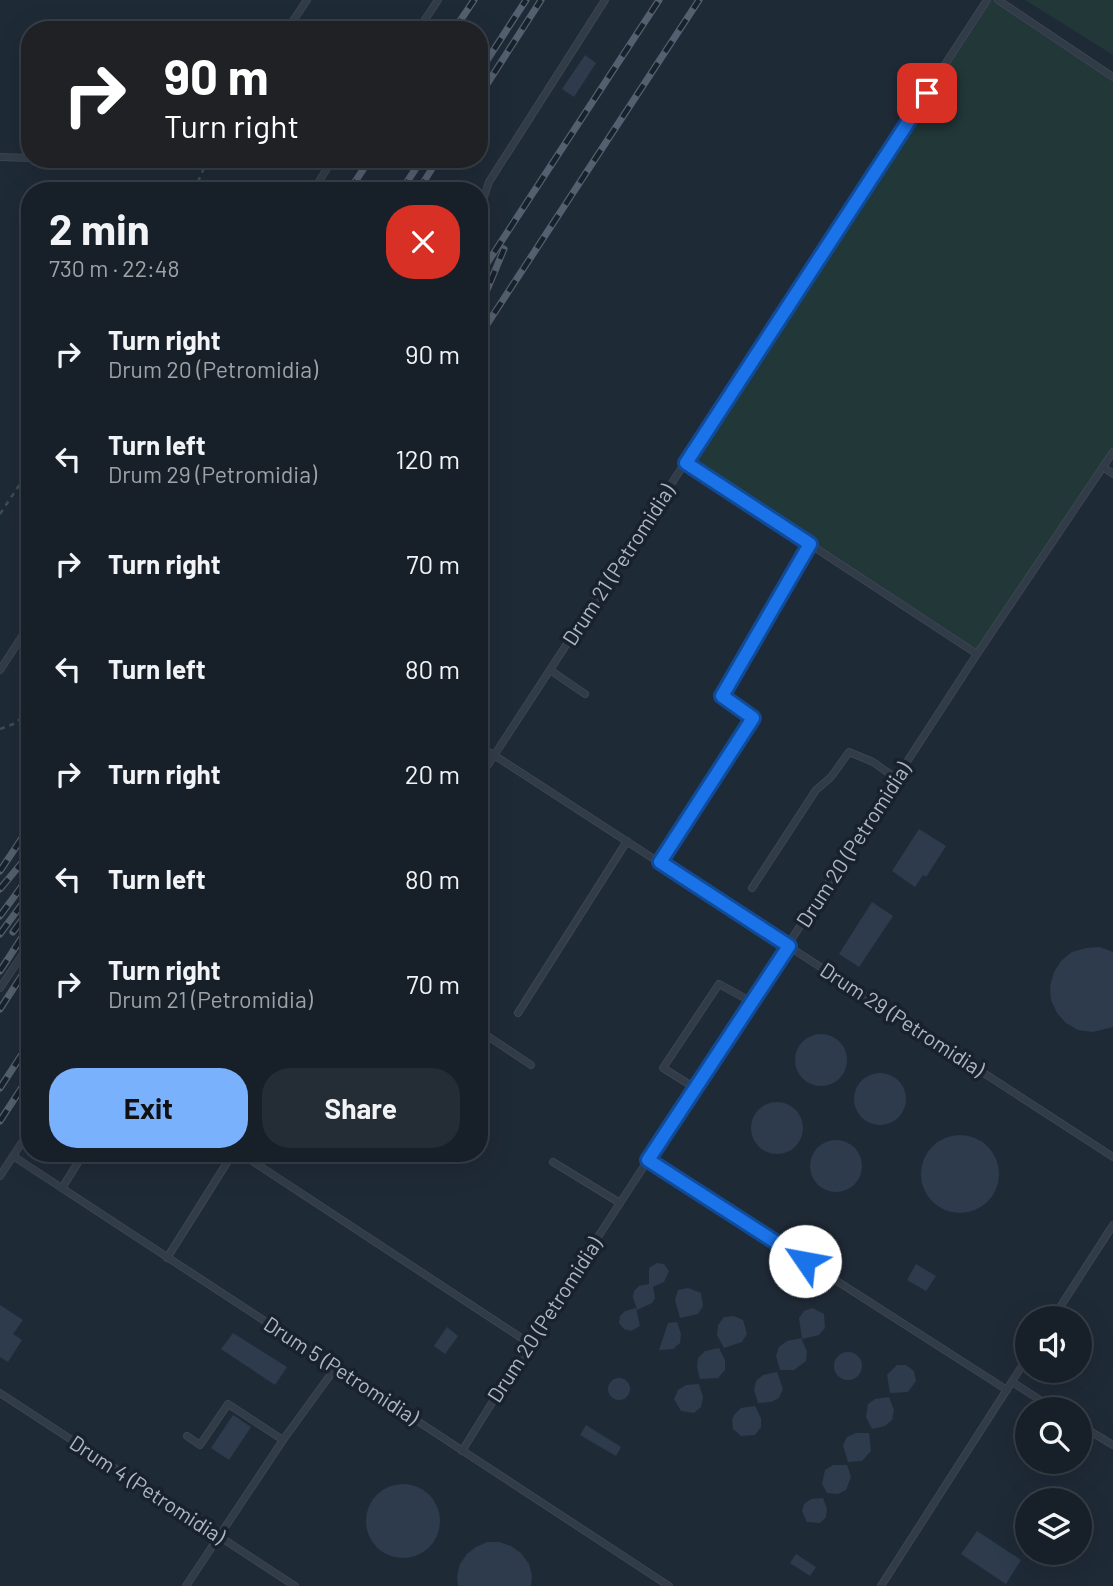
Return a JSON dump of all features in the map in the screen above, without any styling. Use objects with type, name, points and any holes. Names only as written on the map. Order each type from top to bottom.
[{"type":"lane","points":[[293,21],[307,0]]},
{"type":"lane","points":[[424,21],[438,0]]},
{"type":"lane","points":[[488,185],[604,0]]},
{"type":"lane","name":"Drum 21 (Petromidia)","points":[[488,765],[987,0]]},
{"type":"lane","points":[[998,0],[1113,77]]},
{"type":"lane","points":[[0,157],[21,158]]},
{"type":"lane","name":"Drum 20 (Petromidia)","points":[[462,1451],[529,1343],[977,654],[1113,452]]},
{"type":"lane","points":[[686,463],[977,654]]},
{"type":"lane","points":[[1103,467],[1113,474]]},
{"type":"lane","points":[[660,862],[753,718],[722,696],[810,544]]},
{"type":"lane","points":[[0,670],[21,638]]},
{"type":"lane","points":[[550,670],[585,694]]},
{"type":"lane","name":"Drum 29 (Petromidia)","points":[[488,752],[1113,1157]]},
{"type":"lane","points":[[752,888],[816,790],[831,777],[849,752],[873,762],[897,779]]},
{"type":"lane","points":[[519,1013],[626,841]]},
{"type":"lane","points":[[0,988],[21,956]]},
{"type":"lane","points":[[695,1088],[663,1068],[719,984],[752,1002]]},
{"type":"lane","points":[[488,1036],[531,1065]]},
{"type":"lane","points":[[0,1176],[21,1144]]},
{"type":"lane","name":"Drum 5 (Petromidia)","points":[[13,1156],[21,1161]]},
{"type":"lane","points":[[648,1160],[1007,1390]]},
{"type":"lane","name":"Drum 5 (Petromidia)","points":[[22,1162],[668,1586]]},
{"type":"lane","points":[[62,1188],[79,1162]]},
{"type":"lane","points":[[167,1258],[227,1162]]},
{"type":"lane","points":[[254,1162],[529,1343]]},
{"type":"lane","points":[[553,1162],[620,1203]]},
{"type":"lane","points":[[1062,1306],[1113,1225]]},
{"type":"lane","points":[[186,1586],[283,1440],[336,1367]]},
{"type":"lane","points":[[881,1586],[1015,1377]]},
{"type":"lane","points":[[1012,1382],[1035,1397]]},
{"type":"lane","name":"Drum 4 (Petromidia)","points":[[0,1393],[295,1586]]},
{"type":"lane","points":[[187,1436],[200,1445],[228,1404],[283,1440]]},
{"type":"lane","points":[[1092,1433],[1113,1446]]},
{"type":"path","points":[[0,514],[21,482]]},
{"type":"path","points":[[0,729],[16,723],[21,718]]},
{"type":"green space","points":[[987,0],[998,0],[1113,77],[1113,447],[977,654],[686,463]]},
{"type":"green space","points":[[1025,0],[1113,0],[1113,55]]},
{"type":"building","points":[[585,55],[596,63],[574,97],[562,89]]},
{"type":"building","points":[[919,829],[946,846],[926,877],[923,875],[915,887],[892,871]]},
{"type":"building","points":[[872,902],[893,916],[859,967],[839,954]]},
{"type":"building","points":[[1100,947],[1113,952],[1113,1027],[1093,1032],[1078,1030],[1066,1023],[1057,1013],[1051,1000],[1050,986],[1061,961],[1072,952]]},
{"type":"building","points":[[821,1034],[831,1036],[839,1042],[845,1050],[845,1070],[839,1078],[831,1084],[821,1086],[811,1084],[803,1078],[797,1070],[795,1060],[797,1050],[803,1042],[811,1036]]},
{"type":"building","points":[[880,1073],[899,1080],[906,1099],[899,1118],[880,1125],[861,1118],[854,1099],[861,1080]]},
{"type":"building","points":[[777,1102],[787,1104],[795,1110],[801,1118],[801,1138],[795,1146],[787,1152],[777,1154],[767,1152],[759,1146],[753,1138],[751,1128],[753,1118],[759,1110],[767,1104]]},
{"type":"building","points":[[960,1135],[975,1138],[988,1146],[996,1159],[999,1174],[996,1189],[988,1202],[975,1210],[960,1213],[945,1210],[932,1202],[924,1189],[921,1174],[924,1159],[932,1146],[945,1138]]},
{"type":"building","points":[[836,1140],[855,1147],[862,1166],[855,1185],[836,1192],[817,1185],[810,1166],[817,1147]]},
{"type":"building","points":[[657,1263],[664,1264],[669,1271],[664,1282],[653,1287],[655,1298],[652,1303],[637,1310],[634,1291],[639,1286],[649,1284],[649,1268]]},
{"type":"building","points":[[916,1264],[936,1276],[926,1291],[907,1280]]},
{"type":"building","points":[[688,1288],[701,1293],[703,1306],[698,1314],[680,1318],[675,1300],[678,1290]]},
{"type":"building","points":[[0,1305],[23,1320],[13,1334],[22,1340],[8,1362],[0,1357]]},
{"type":"building","points":[[636,1308],[640,1326],[631,1331],[624,1329],[619,1323],[620,1316],[625,1311]]},
{"type":"building","points":[[812,1308],[824,1314],[825,1328],[819,1335],[802,1339],[799,1318],[804,1311]]},
{"type":"building","points":[[734,1316],[743,1320],[747,1334],[742,1342],[724,1348],[717,1335],[718,1325],[724,1317]]},
{"type":"building","points":[[677,1322],[681,1334],[680,1343],[673,1349],[659,1350],[668,1323]]},
{"type":"building","points":[[447,1327],[458,1336],[445,1354],[434,1346]]},
{"type":"building","points":[[233,1333],[287,1367],[275,1385],[221,1349]]},
{"type":"building","points":[[801,1338],[807,1351],[806,1361],[794,1370],[780,1370],[776,1356],[779,1347],[787,1341]]},
{"type":"building","points":[[719,1348],[725,1360],[725,1370],[718,1378],[700,1379],[698,1358],[705,1351]]},
{"type":"building","points":[[848,1352],[858,1356],[862,1366],[858,1376],[848,1380],[838,1376],[834,1366],[838,1356]]},
{"type":"building","points":[[897,1365],[906,1365],[914,1371],[916,1381],[908,1392],[890,1393],[887,1375]]},
{"type":"building","points":[[777,1372],[783,1389],[779,1398],[758,1403],[754,1390],[756,1381],[763,1375]]},
{"type":"building","points":[[619,1378],[627,1381],[630,1389],[627,1397],[619,1400],[611,1397],[608,1389],[611,1381]]},
{"type":"building","points":[[699,1384],[703,1397],[701,1407],[694,1413],[681,1411],[674,1399],[678,1390],[686,1385]]},
{"type":"building","points":[[889,1397],[894,1410],[892,1420],[885,1426],[872,1429],[866,1417],[868,1404],[875,1399]]},
{"type":"building","points":[[755,1406],[761,1418],[761,1427],[755,1435],[741,1436],[733,1429],[734,1415],[741,1408]]},
{"type":"building","points":[[233,1415],[251,1427],[229,1460],[211,1448]]},
{"type":"building","points":[[586,1425],[621,1447],[616,1456],[580,1435]]},
{"type":"building","points":[[856,1433],[869,1433],[871,1451],[862,1461],[848,1462],[843,1445],[847,1437]]},
{"type":"building","points":[[833,1465],[847,1465],[851,1477],[846,1490],[838,1494],[827,1493],[822,1484],[825,1470]]},
{"type":"building","points":[[403,1484],[424,1490],[434,1500],[440,1521],[434,1542],[424,1552],[403,1558],[382,1552],[372,1542],[366,1521],[372,1500],[382,1490]]},
{"type":"building","points":[[823,1498],[827,1509],[826,1517],[820,1523],[807,1522],[802,1511],[804,1504],[811,1499]]},
{"type":"building","points":[[977,1531],[1015,1556],[1015,1565],[1018,1565],[1006,1584],[961,1554]]},
{"type":"building","points":[[487,1542],[499,1542],[521,1553],[529,1564],[531,1586],[458,1586],[460,1564],[467,1554]]},
{"type":"building","points":[[796,1554],[816,1567],[810,1576],[790,1563]]},
{"type":"railway","points":[[460,21],[474,0]]},
{"type":"railway","points":[[488,59],[526,0]]},
{"type":"railway","points":[[488,83],[541,0]]},
{"type":"railway","points":[[488,262],[659,0]]},
{"type":"railway","points":[[488,323],[699,0]]},
{"type":"railway","points":[[355,182],[364,168]]},
{"type":"railway","points":[[407,182],[416,168]]},
{"type":"railway","points":[[424,182],[432,168]]},
{"type":"railway","points":[[488,288],[504,249]]},
{"type":"railway","points":[[0,871],[21,840]]},
{"type":"railway","points":[[0,889],[21,864]]},
{"type":"railway","points":[[0,916],[21,887]]},
{"type":"railway","points":[[0,934],[21,905]]},
{"type":"railway","points":[[13,932],[21,921]]},
{"type":"railway","points":[[0,971],[21,939]]},
{"type":"railway","points":[[0,1009],[21,977]]},
{"type":"railway","points":[[0,1088],[21,1056]]},
{"type":"railway","points":[[0,1121],[21,1089]]},
{"type":"route","points":[[805,1261],[648,1160],[789,946],[660,862],[753,718],[722,696],[810,544],[686,463],[927,93]]}]
